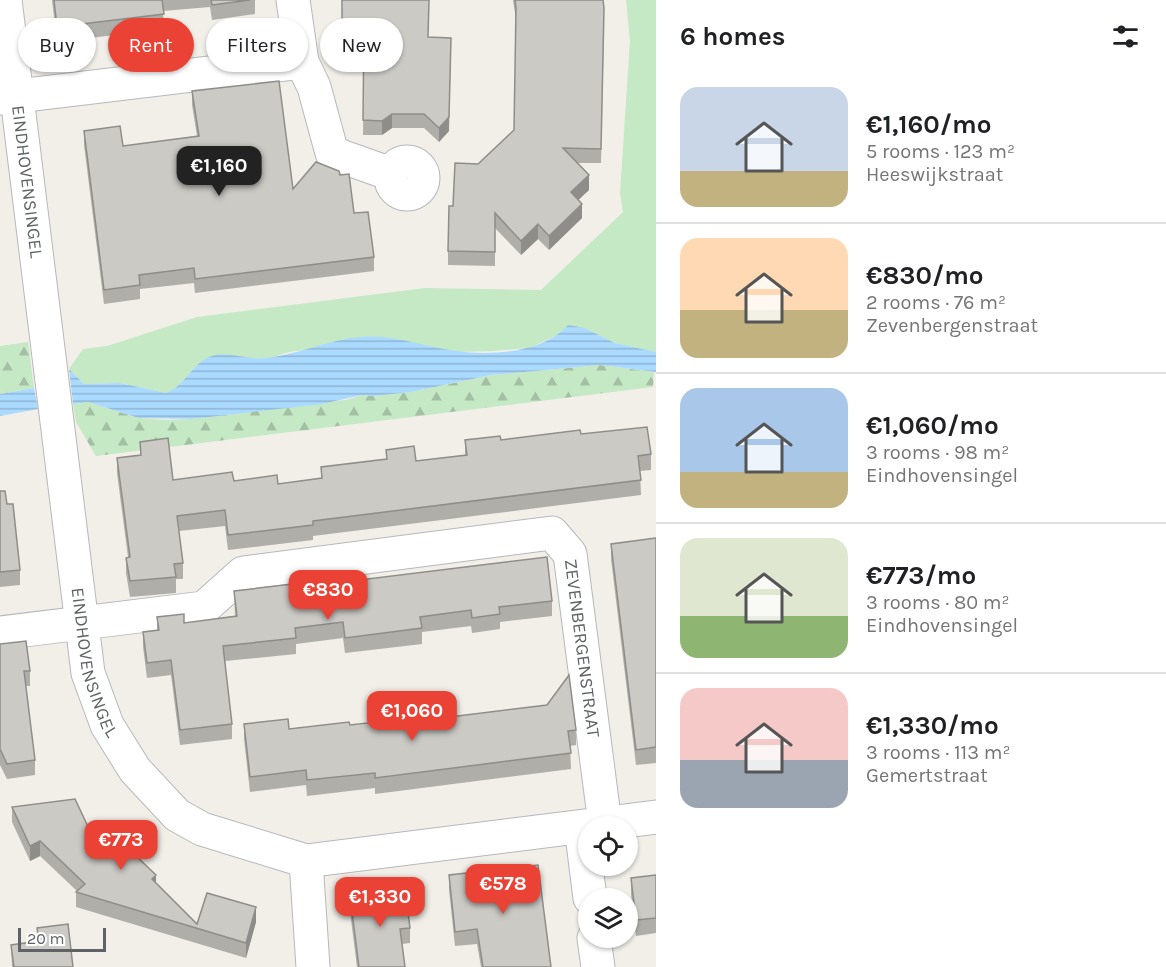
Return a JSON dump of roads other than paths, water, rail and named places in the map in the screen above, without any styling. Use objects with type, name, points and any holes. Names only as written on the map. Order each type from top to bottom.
[{"type":"street","name":"EINDHOVENSINGEL","points":[[5,0],[9,97],[50,370],[88,673],[107,725],[135,770],[177,815],[202,829],[306,861],[578,827]]},
{"type":"street","points":[[293,0],[296,18]]},
{"type":"street","points":[[9,97],[218,72]]},
{"type":"street","points":[[307,72],[314,87],[332,153],[391,174]]},
{"type":"street","name":"ZEVENBERGENSTRAAT","points":[[82,622],[157,616],[204,608],[243,573],[552,533],[570,554],[592,816]]},
{"type":"street","points":[[0,633],[82,622]]},
{"type":"street","name":"EINDHOVENSINGEL","points":[[638,819],[656,817]]},
{"type":"street","points":[[306,861],[313,967]]},
{"type":"street","points":[[595,948],[598,967]]},
{"type":"water","points":[[568,325],[585,328],[615,343],[656,352],[656,372],[600,365],[491,375],[411,392],[362,395],[322,404],[192,419],[139,418],[88,402],[73,404],[69,369],[84,384],[120,383],[166,393],[179,385],[199,363],[212,356],[267,358],[361,337],[397,339],[456,351],[500,352],[531,347],[545,342]]},
{"type":"water","points":[[34,388],[38,409],[0,416],[0,394]]}]
